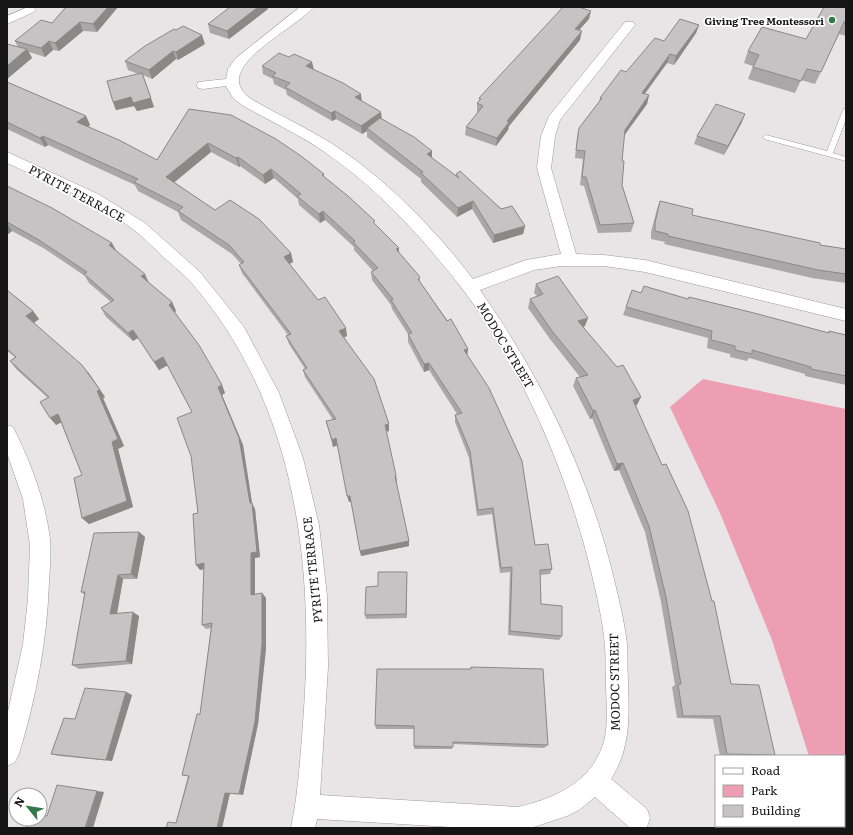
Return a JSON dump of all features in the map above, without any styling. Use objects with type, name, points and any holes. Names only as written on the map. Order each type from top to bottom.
[{"type":"street","points":[[203,85],[231,82],[232,72],[240,61],[307,7]]},
{"type":"street","points":[[7,20],[30,10]]},
{"type":"street","points":[[570,260],[544,168],[548,136],[554,119],[629,25]]},
{"type":"street","name":"MODOC STREET","points":[[231,82],[236,94],[245,101],[300,130],[353,166],[383,191],[405,211],[470,287],[524,370],[567,461],[600,561],[616,640],[618,727],[610,760],[595,781],[573,801],[548,813],[518,820],[305,817]]},
{"type":"street","name":"PYRITE TERRACE","points":[[7,157],[102,203],[138,226],[171,252],[204,286],[238,332],[264,376],[282,421],[296,464],[308,516],[315,571],[318,630],[317,699],[305,817]]},
{"type":"street","name":"MODOC STREET","points":[[470,287],[534,264],[570,260],[619,261],[846,315]]},
{"type":"street","points":[[7,433],[16,452],[34,503],[40,541],[38,598],[33,655],[16,728],[7,754]]},
{"type":"street","points":[[595,781],[638,818]]},
{"type":"lane","points":[[829,154],[846,110]]},
{"type":"lane","points":[[766,137],[846,159]]},
{"type":"green space","points":[[703,379],[846,409],[846,828],[832,828],[845,827],[845,755],[809,755],[772,640],[720,513],[670,407]]},
{"type":"building","points":[[66,7],[108,7],[93,24],[80,22],[55,43],[49,41],[41,48],[15,41],[41,20],[52,23]]},
{"type":"building","points":[[230,7],[258,7],[227,31],[208,24]]},
{"type":"building","points":[[563,7],[579,7],[591,11],[575,29],[582,31],[507,121],[509,122],[497,138],[466,127],[483,106],[477,103],[481,99],[479,98]]},
{"type":"building","points":[[824,7],[846,7],[846,22],[844,22],[821,72],[807,69],[801,81],[753,67],[759,55],[748,51],[762,27],[806,39]]},
{"type":"building","points":[[680,19],[699,25],[676,56],[670,54],[642,93],[649,95],[625,130],[622,161],[624,161],[622,185],[634,223],[600,225],[586,177],[582,177],[585,151],[576,150],[579,128],[621,70],[626,72],[655,38],[664,41]]},
{"type":"building","points":[[183,26],[202,35],[176,52],[173,51],[149,70],[125,61],[145,46],[174,29],[176,30]]},
{"type":"building","points":[[7,44],[27,49],[7,66]]},
{"type":"building","points":[[279,53],[289,57],[294,54],[312,62],[306,66],[343,83],[361,94],[355,97],[381,112],[361,126],[335,111],[331,113],[285,87],[290,83],[272,76],[276,73],[262,66]]},
{"type":"building","points":[[142,73],[151,98],[133,103],[131,97],[113,102],[107,81]]},
{"type":"building","points":[[7,82],[86,116],[77,122],[119,140],[157,160],[189,109],[231,115],[276,139],[301,156],[324,174],[322,175],[375,221],[373,222],[399,248],[396,249],[420,277],[418,279],[447,321],[451,319],[468,349],[464,350],[489,388],[522,461],[535,545],[548,544],[552,569],[540,570],[541,604],[562,606],[562,636],[510,631],[512,567],[501,568],[493,508],[478,510],[470,451],[455,415],[462,413],[429,363],[424,364],[408,334],[412,333],[391,300],[393,299],[371,272],[378,268],[353,242],[355,241],[323,211],[319,214],[297,196],[301,194],[271,169],[263,175],[238,157],[236,158],[208,143],[166,177],[215,210],[230,200],[259,219],[291,253],[284,257],[318,300],[325,297],[346,328],[339,331],[374,379],[389,424],[385,425],[409,541],[360,551],[350,496],[347,496],[336,438],[332,440],[326,421],[336,419],[303,370],[307,368],[286,336],[291,334],[239,265],[244,262],[229,245],[178,211],[183,207],[134,182],[138,179],[43,136],[40,138],[7,122]]},
{"type":"building","points":[[716,104],[745,114],[728,146],[697,136]]},
{"type":"building","points":[[380,118],[414,137],[432,151],[427,154],[459,178],[456,174],[460,171],[501,209],[512,206],[525,226],[494,235],[473,201],[458,208],[421,173],[423,172],[367,128]]},
{"type":"building","points":[[7,186],[52,208],[112,243],[109,245],[145,274],[141,276],[172,302],[169,305],[199,345],[222,385],[218,387],[239,438],[250,503],[252,503],[257,552],[251,553],[251,595],[262,593],[262,644],[255,722],[239,794],[225,793],[217,828],[166,828],[168,822],[176,823],[189,776],[182,775],[197,714],[200,714],[212,623],[202,625],[204,563],[196,565],[193,514],[198,513],[191,456],[177,418],[192,412],[163,357],[154,362],[133,330],[128,333],[101,308],[114,300],[84,274],[87,272],[39,240],[7,222]]},
{"type":"building","points":[[660,201],[693,209],[692,215],[820,243],[820,245],[846,249],[846,274],[818,270],[668,236],[668,234],[655,231],[655,223]]},
{"type":"building","points":[[558,276],[588,318],[578,321],[617,367],[623,365],[641,397],[633,400],[662,465],[666,464],[688,511],[712,601],[714,601],[731,684],[759,685],[775,755],[727,754],[720,716],[683,716],[678,684],[681,684],[666,597],[649,526],[623,463],[617,464],[595,410],[593,411],[576,378],[588,375],[552,331],[530,299],[543,294],[536,284]]},
{"type":"building","points":[[644,286],[688,299],[689,297],[829,333],[829,331],[846,335],[846,376],[811,369],[811,367],[752,350],[752,354],[735,350],[735,346],[711,340],[712,331],[626,307],[632,290],[641,293]]},
{"type":"building","points":[[7,290],[33,311],[26,316],[82,365],[100,390],[97,391],[118,439],[112,442],[127,501],[82,518],[74,478],[82,475],[58,414],[50,418],[40,402],[49,397],[10,361],[16,357],[7,349]]},
{"type":"building","points":[[139,532],[131,574],[118,575],[110,614],[133,612],[126,661],[72,665],[85,592],[81,592],[94,533]]},
{"type":"building","points":[[378,572],[407,572],[406,614],[365,615],[366,587],[378,586]]},
{"type":"building","points":[[471,667],[543,669],[548,745],[453,742],[453,747],[414,746],[414,726],[375,725],[377,669],[471,669]]},
{"type":"building","points":[[85,688],[126,692],[106,760],[51,754],[64,718],[75,719]]},
{"type":"building","points":[[57,785],[97,791],[85,828],[26,828],[48,827],[48,813]]},
{"type":"building","points":[[727,827],[792,827],[792,828]]},
{"type":"place","name":"Giving Tree Montessori","points":[[832,20]]}]
